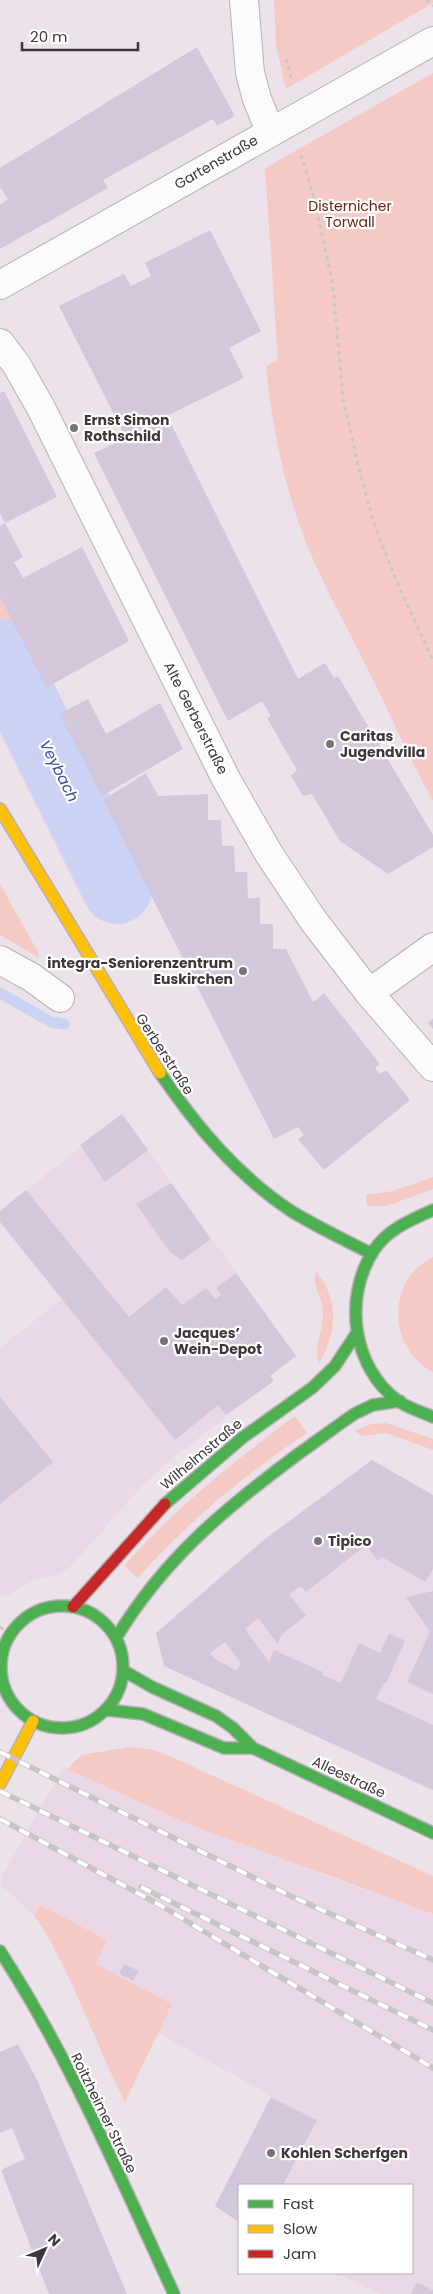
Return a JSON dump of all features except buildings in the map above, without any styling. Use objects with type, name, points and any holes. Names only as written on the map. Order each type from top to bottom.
[{"type":"street","points":[[244,0],[250,73],[257,99],[270,131]]},
{"type":"street","name":"Gartenstraße","points":[[0,285],[270,131],[433,41]]},
{"type":"street","name":"Alte Gerberstraße","points":[[0,343],[16,364],[41,408],[226,779],[269,854],[313,920],[369,994],[433,1067]]},
{"type":"street","name":"Gerberstraße","points":[[0,809],[135,1038],[186,1113],[233,1164],[280,1203],[325,1231],[372,1254]]},
{"type":"street","points":[[369,994],[433,947]]},
{"type":"street","points":[[0,960],[31,977],[60,998]]},
{"type":"street","points":[[433,1210],[408,1220],[395,1229],[372,1254],[358,1284],[354,1300],[356,1334],[360,1350],[376,1379],[400,1402],[433,1416]]},
{"type":"street","name":"Wilhelmstraße","points":[[73,1607],[162,1506],[242,1438],[312,1388],[335,1366],[356,1334]]},
{"type":"street","points":[[116,1638],[143,1593],[178,1555],[232,1504],[276,1470],[370,1406],[400,1402]]},
{"type":"street","points":[[59,1606],[73,1607],[86,1610],[98,1617],[116,1638],[123,1657],[124,1671],[119,1692],[106,1710],[95,1719],[76,1727],[54,1728],[33,1721],[12,1702],[3,1682],[2,1654],[11,1634],[26,1618],[38,1611],[59,1606]]},
{"type":"street","name":"Alleestraße","points":[[124,1671],[152,1687],[216,1716],[233,1728],[253,1748],[433,1833]]},
{"type":"street","name":"Alleestraße","points":[[106,1710],[124,1710],[143,1714],[224,1748],[253,1748]]},
{"type":"street","points":[[0,1784],[33,1721]]},
{"type":"street","name":"Roitzheimer Straße","points":[[0,1950],[25,1989],[96,2126],[174,2294]]},
{"type":"street","points":[[2,1980],[25,1989]]},
{"type":"path","points":[[426,0],[431,4]]},
{"type":"path","points":[[299,115],[299,149],[313,194],[333,285],[343,399],[348,430],[375,526],[396,580],[433,661]]},
{"type":"path","points":[[0,1627],[11,1634]]},
{"type":"shaded area","points":[[122,1114],[296,1356],[270,1376],[249,1398],[184,1450],[182,1449],[143,1485],[70,1567],[59,1574],[28,1583],[4,1598],[0,1595],[0,1348],[62,1299],[0,1222],[0,1211]]},
{"type":"shaded area","points":[[372,1460],[433,1495],[433,1791],[164,1666],[156,1633],[265,1539]]},
{"type":"shaded area","points":[[64,1767],[323,1875],[433,1914],[433,2294],[380,2294],[338,2274],[413,2274],[413,2184],[238,2184],[238,2221],[215,2206],[272,2096],[158,2033],[172,2004],[96,1964],[107,1940],[39,1905],[34,1916],[16,1897],[0,1885],[4,1872]]},
{"type":"green space","points":[[274,0],[433,0],[433,3],[286,89],[276,45]]},
{"type":"green space","name":"Disternicher Torwall","points":[[433,73],[433,801],[316,566],[286,483],[272,413],[266,366],[278,360],[265,168]]},
{"type":"green space","points":[[0,597],[141,877],[101,897],[0,731],[2,714],[0,711]]},
{"type":"green space","points":[[0,884],[39,954],[38,957],[0,935]]},
{"type":"green space","points":[[433,1177],[433,1189],[387,1206],[367,1206],[366,1195],[393,1191]]},
{"type":"green space","points":[[433,1257],[433,1372],[418,1361],[407,1347],[400,1331],[398,1314],[400,1297],[407,1281],[418,1268]]},
{"type":"green space","points":[[316,1271],[324,1282],[329,1294],[333,1316],[330,1340],[319,1364],[317,1345],[323,1313],[315,1282]]},
{"type":"green space","points":[[295,1416],[307,1433],[239,1482],[197,1518],[138,1578],[124,1566],[143,1545],[205,1486]]},
{"type":"green space","points":[[386,1423],[433,1439],[433,1450],[386,1433],[366,1436],[360,1435],[355,1431],[371,1424]]},
{"type":"green space","points":[[129,1747],[154,1750],[174,1758],[433,1876],[433,1914],[193,1826],[67,1769],[81,1755]]},
{"type":"green space","points":[[40,1905],[107,1940],[96,1964],[172,2004],[125,2102],[68,1976],[34,1916]]},
{"type":"waterway","name":"Veybach","points":[[0,654],[117,889]]},
{"type":"waterway","points":[[0,993],[51,1022],[64,1024]]},
{"type":"railway","points":[[0,1752],[293,1897],[433,1960]]},
{"type":"railway","points":[[0,1791],[433,2003]]},
{"type":"railway","points":[[0,1819],[158,1904],[433,2068]]},
{"type":"railway","points":[[141,1887],[433,2030]]},
{"type":"traffic: fast","points":[[160,1073],[203,1130],[253,1182],[291,1211],[372,1254]]},
{"type":"traffic: fast","points":[[433,1210],[400,1226],[386,1236],[374,1250],[364,1269],[358,1289],[356,1309],[357,1330],[362,1351],[370,1370],[382,1387],[398,1401],[433,1417]]},
{"type":"traffic: fast","points":[[165,1504],[242,1438],[312,1388],[335,1366],[356,1334]]},
{"type":"traffic: fast","points":[[116,1638],[154,1584],[175,1560],[197,1537],[245,1495],[356,1413],[373,1405],[400,1401]]},
{"type":"traffic: fast","points":[[62,1606],[85,1610],[105,1624],[119,1644],[123,1667],[119,1690],[105,1710],[85,1724],[62,1728],[39,1724],[19,1710],[5,1690],[1,1667],[5,1644],[19,1624],[39,1610],[62,1606]]},
{"type":"traffic: fast","points":[[124,1671],[152,1687],[216,1716],[233,1728],[253,1748],[433,1833]]},
{"type":"traffic: fast","points":[[107,1710],[143,1714],[224,1748],[253,1748]]},
{"type":"traffic: fast","points":[[0,1951],[49,2033],[72,2076],[174,2294]]},
{"type":"traffic: slow","points":[[0,809],[160,1073]]},
{"type":"traffic: slow","points":[[0,1784],[33,1721]]},
{"type":"traffic: jam","points":[[73,1607],[165,1504]]},
{"type":"place","name":"Ernst Simon Rothschild","points":[[74,428]]},
{"type":"place","name":"Caritas Jugendvilla","points":[[330,744]]},
{"type":"place","name":"integra-Seniorenzentrum Euskirchen","points":[[243,971]]},
{"type":"place","name":"Jacques’ Wein-Depot","points":[[164,1341]]},
{"type":"place","name":"Tipico","points":[[318,1541]]},
{"type":"place","name":"Kohlen Scherfgen","points":[[271,2153]]}]
